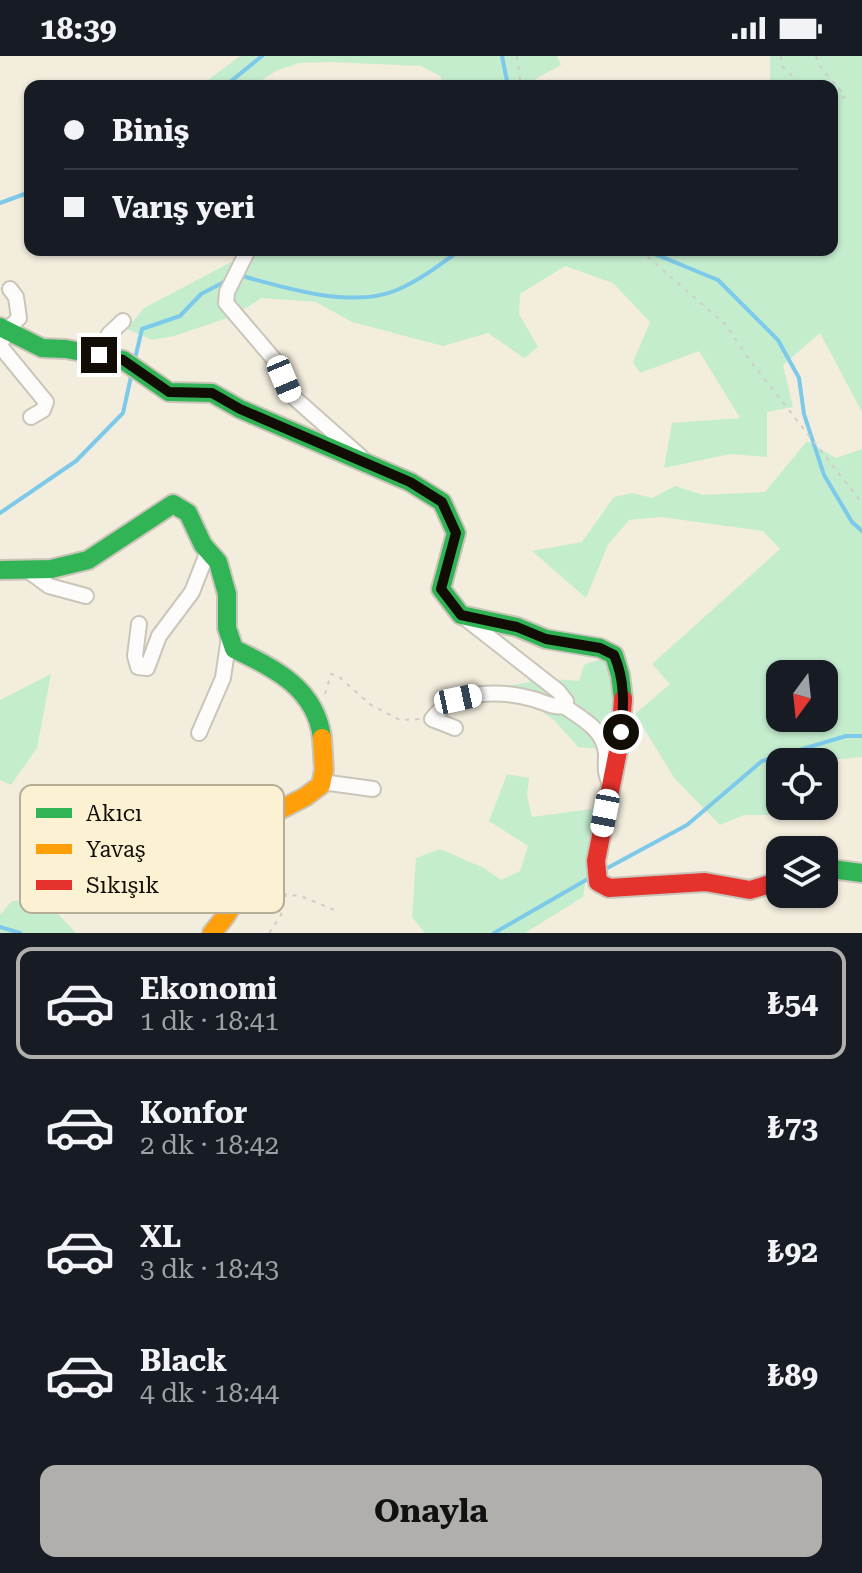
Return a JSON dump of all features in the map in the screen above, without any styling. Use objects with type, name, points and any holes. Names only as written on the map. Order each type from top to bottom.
[{"type":"street","points":[[245,256],[227,292],[226,303],[278,364],[290,394],[370,464]]},
{"type":"street","points":[[10,289],[16,297],[19,318],[4,329],[0,346],[46,402],[43,410],[31,417]]},
{"type":"street","points":[[99,355],[109,334],[123,321]]},
{"type":"street","points":[[4,329],[42,348],[123,360],[169,392],[212,393],[240,409],[410,482],[442,502],[456,533],[441,589],[461,615],[558,691],[566,701],[564,706]]},
{"type":"street","points":[[0,570],[61,567],[96,556],[173,504],[188,513],[208,551],[218,562],[227,594],[227,628],[234,649],[290,679],[310,699],[315,713],[323,745],[322,782],[306,796],[284,807]]},
{"type":"street","points":[[139,624],[135,656],[138,667],[147,668],[159,636],[192,592],[208,551]]},
{"type":"street","points":[[27,570],[49,586],[86,596]]},
{"type":"street","points":[[461,615],[517,627],[546,639],[600,648],[614,655],[619,667],[624,704],[611,785],[593,865],[598,882],[609,888],[705,882],[750,890],[766,885]]},
{"type":"street","points":[[199,733],[223,678],[229,636]]},
{"type":"street","points":[[455,728],[432,719],[440,708],[458,699],[498,694],[564,706],[595,727],[605,745],[605,775],[611,785]]},
{"type":"street","points":[[322,782],[373,789]]},
{"type":"street","points":[[838,870],[862,873]]},
{"type":"street","points":[[212,933],[226,913]]},
{"type":"path","points":[[517,56],[520,80]]},
{"type":"path","points":[[781,56],[782,66],[797,80]]},
{"type":"path","points":[[816,56],[820,68],[833,80]]},
{"type":"path","points":[[838,86],[845,97],[838,100]]},
{"type":"path","points":[[647,256],[726,325],[748,358],[862,503]]},
{"type":"path","points":[[315,713],[331,674],[338,676],[371,705],[400,720],[432,719]]},
{"type":"path","points":[[284,902],[286,894],[303,897],[337,911]]},
{"type":"path","points":[[269,933],[281,913]]},
{"type":"green space","points":[[240,56],[557,56],[561,65],[536,80],[442,80],[440,76],[421,66],[331,62],[299,63],[262,80],[208,80]]},
{"type":"green space","points":[[770,56],[862,56],[862,412],[820,333],[783,365],[793,407],[767,412],[767,457],[730,454],[664,468],[672,423],[740,418],[699,351],[640,373],[633,362],[650,322],[613,283],[565,266],[520,294],[519,314],[538,347],[524,358],[488,333],[443,346],[352,322],[316,302],[262,298],[231,317],[174,336],[152,340],[127,329],[144,308],[243,256],[838,256],[838,80],[770,80]]},
{"type":"green space","points":[[807,441],[836,458],[862,449],[862,757],[838,759],[838,748],[766,748],[766,815],[744,815],[720,825],[675,779],[635,714],[670,684],[652,664],[780,549],[763,531],[661,517],[629,520],[608,545],[586,598],[532,551],[582,542],[614,497],[633,493],[652,498],[675,486],[703,495],[765,492]]},
{"type":"green space","points":[[500,633],[554,679],[579,681],[584,665],[601,659],[608,662],[619,692],[613,750],[578,747],[555,721],[507,686],[530,682]]},
{"type":"green space","points":[[51,674],[37,748],[11,785],[0,780],[0,700]]},
{"type":"green space","points":[[507,774],[529,778],[527,795],[532,817],[592,809],[599,796],[583,897],[525,933],[425,933],[412,917],[416,858],[440,849],[484,868],[501,880],[520,871],[528,846],[489,821]]},
{"type":"green space","points":[[20,900],[20,913],[57,913],[76,933],[0,933],[0,915],[12,901]]},
{"type":"waterway","points":[[232,80],[262,56]]},
{"type":"waterway","points":[[502,56],[507,80]]},
{"type":"waterway","points":[[0,203],[24,194]]},
{"type":"waterway","points":[[239,275],[318,294],[360,298],[397,290],[452,256]]},
{"type":"waterway","points":[[660,256],[718,280],[778,340],[799,378],[804,414],[824,475],[852,522],[862,531]]},
{"type":"waterway","points":[[134,363],[142,329],[180,316],[201,294],[228,280]]},
{"type":"waterway","points":[[0,513],[76,461],[123,413],[132,372]]},
{"type":"waterway","points":[[600,872],[687,825],[762,761],[846,736],[862,736]]},
{"type":"waterway","points":[[494,933],[593,876]]},
{"type":"waterway","points":[[0,927],[20,933]]},
{"type":"traffic: fast","points":[[0,327],[42,348],[66,349],[123,360],[169,392],[212,393],[240,409],[410,482],[442,502],[456,533],[441,589],[461,615],[517,627],[546,639],[600,648],[614,655],[623,699]]},
{"type":"traffic: fast","points":[[0,570],[51,569],[88,560],[173,504],[188,513],[203,545],[218,562],[227,594],[227,628],[234,649],[278,673],[302,693],[318,721],[322,738]]},
{"type":"traffic: fast","points":[[838,870],[862,873]]},
{"type":"traffic: slow","points":[[284,808],[321,785],[324,770],[322,738]]},
{"type":"traffic: slow","points":[[212,933],[227,913]]},
{"type":"traffic: jam","points":[[623,699],[620,741],[596,861],[598,882],[609,888],[705,882],[750,890],[766,885]]},
{"type":"route","points":[[99,355],[123,360],[169,392],[212,393],[240,409],[410,482],[442,502],[456,533],[441,589],[461,615],[517,627],[546,639],[600,648],[614,655],[619,667],[624,704],[621,732]]}]
